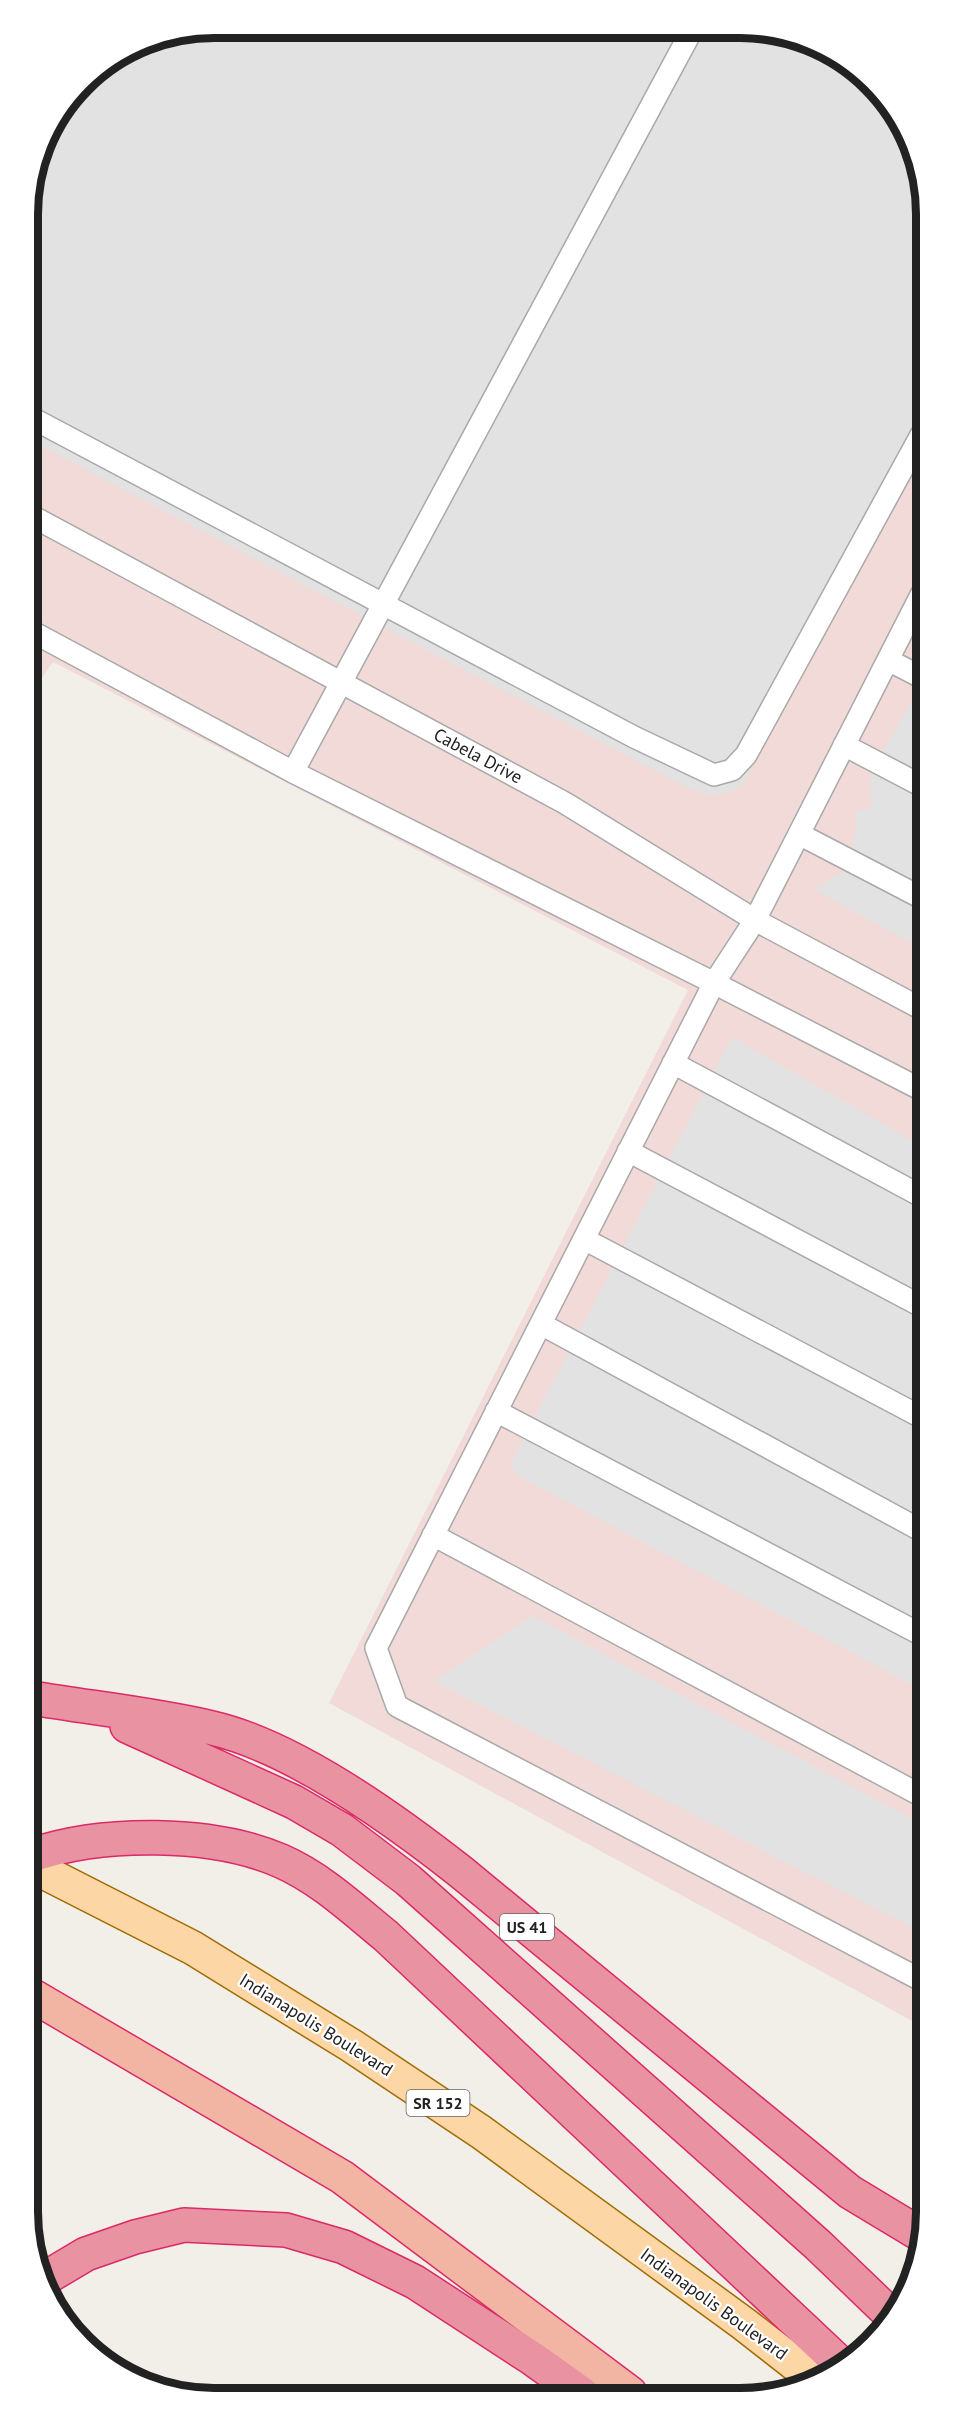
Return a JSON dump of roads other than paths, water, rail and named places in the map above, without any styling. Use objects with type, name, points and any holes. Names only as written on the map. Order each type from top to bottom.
[{"type":"highway","name":"US 41","points":[[37,1699],[224,1732],[273,1750],[400,1824],[850,2192],[914,2231]]},
{"type":"highway","points":[[86,1708],[294,1802],[342,1830],[370,1851],[408,1880],[818,2245],[886,2310]]},
{"type":"highway","points":[[37,1854],[94,1840],[166,1839],[229,1845],[281,1861],[330,1890],[394,1943],[836,2359]]},
{"type":"highway","points":[[37,1998],[342,2177],[623,2388]]},
{"type":"highway","points":[[49,2276],[86,2254],[184,2225],[286,2230],[344,2247],[415,2282],[534,2359],[574,2388]]},
{"type":"main road","name":"Indianapolis Boulevard","points":[[37,1869],[193,1948],[352,2046],[481,2132],[744,2324],[808,2374]]},
{"type":"lane","points":[[293,772],[688,38]]},
{"type":"lane","points":[[38,421],[634,737],[714,775],[732,770],[746,755],[916,444]]},
{"type":"lane","name":"Cabela Drive","points":[[38,519],[565,803],[754,920],[916,1006]]},
{"type":"lane","points":[[915,1977],[397,1706],[376,1648],[714,983],[754,920],[916,606]]},
{"type":"lane","points":[[38,635],[293,772],[916,1087]]},
{"type":"lane","points":[[888,660],[916,674]]},
{"type":"lane","points":[[844,745],[916,783]]},
{"type":"lane","points":[[799,834],[916,895]]},
{"type":"lane","points":[[673,1063],[916,1193]]},
{"type":"lane","points":[[628,1151],[915,1303]]},
{"type":"lane","points":[[584,1239],[915,1414]]},
{"type":"lane","points":[[541,1324],[915,1527]]},
{"type":"lane","points":[[496,1411],[915,1631]]},
{"type":"lane","points":[[433,1536],[915,1792]]}]
